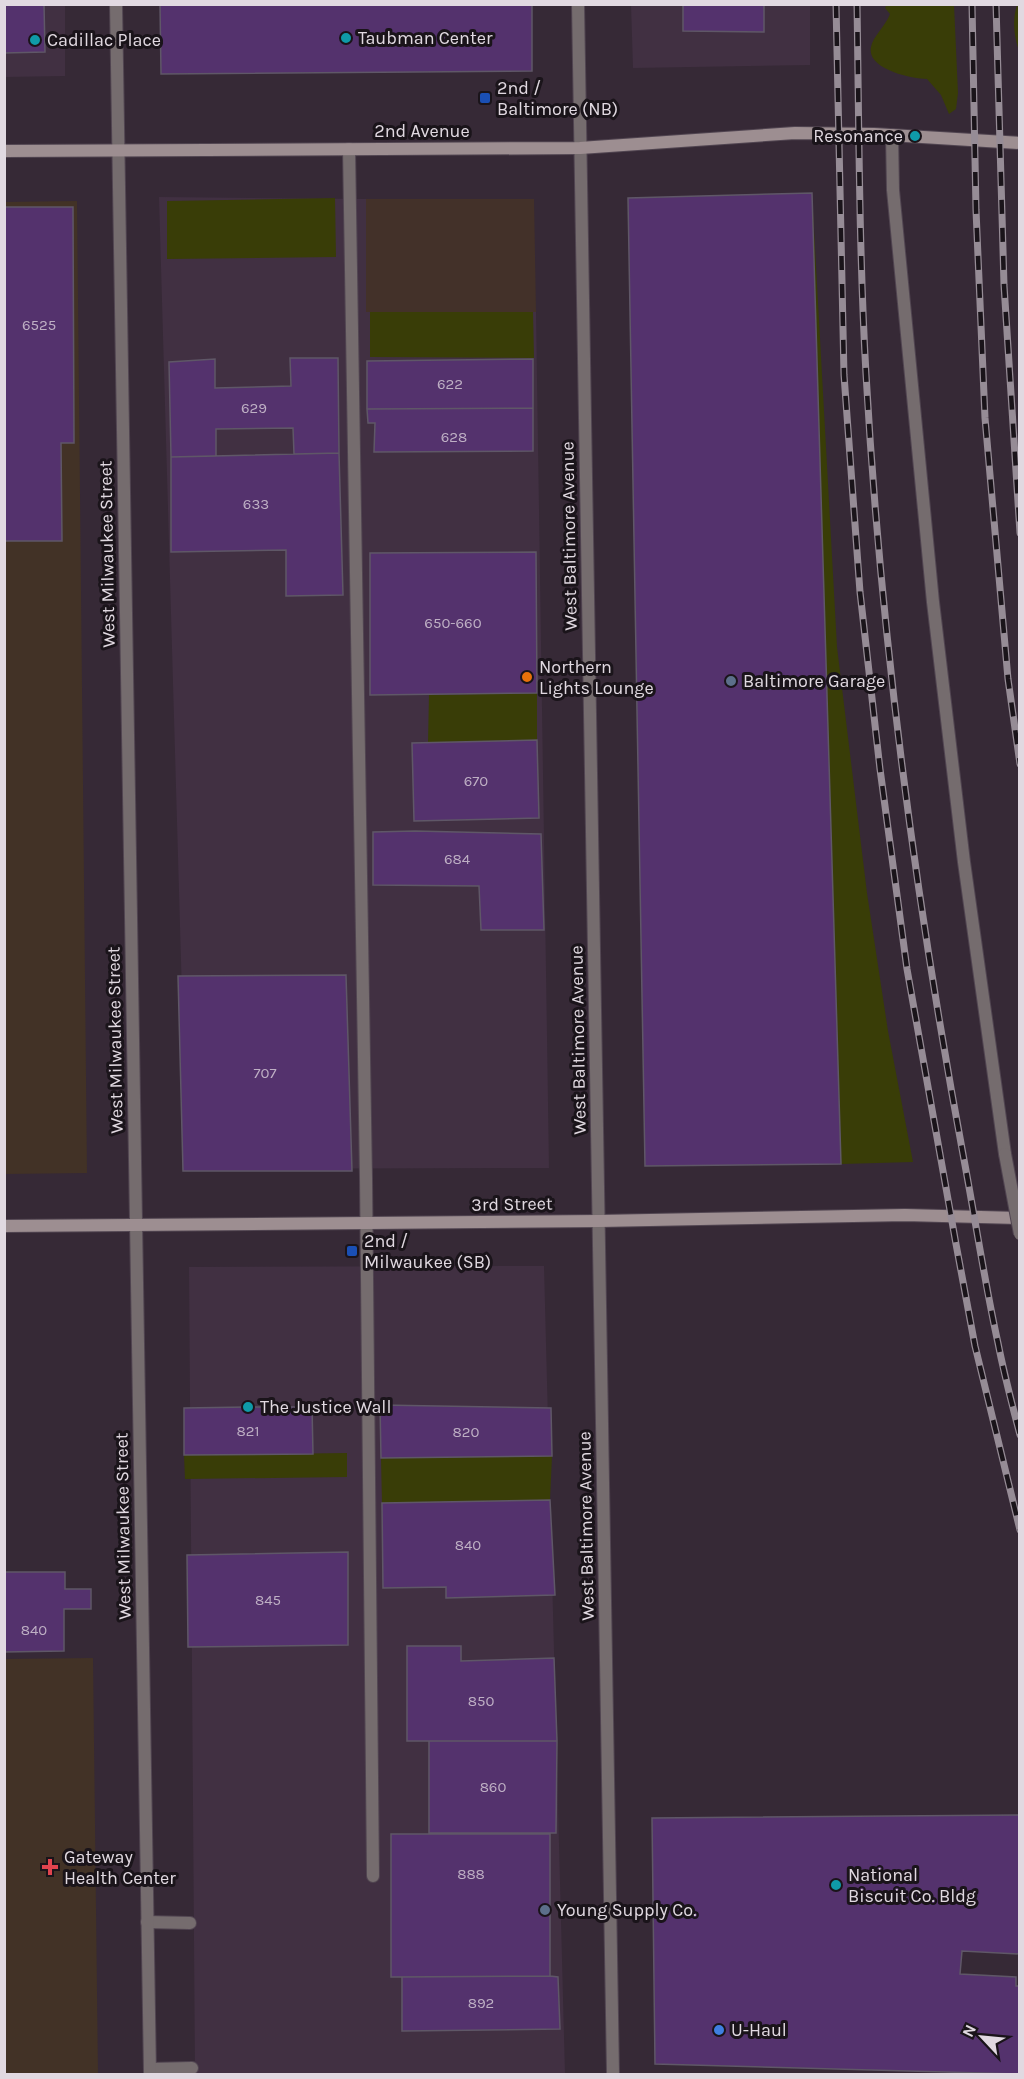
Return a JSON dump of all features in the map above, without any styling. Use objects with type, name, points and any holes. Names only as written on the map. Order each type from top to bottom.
[{"type":"street","name":"West Milwaukee Street","points":[[116,4],[150,2072]]},
{"type":"street","name":"West Baltimore Avenue","points":[[578,4],[613,2074]]},
{"type":"street","name":"2nd Avenue","points":[[4,152],[580,148],[795,133],[892,135],[1020,143]]},
{"type":"street","points":[[892,135],[892,190],[933,602],[964,862],[1005,1154],[1020,1234]]},
{"type":"street","points":[[349,149],[366,1223],[373,1876]]},
{"type":"street","name":"3rd Street","points":[[4,1226],[599,1221],[905,1215],[1020,1218]]},
{"type":"street","points":[[147,1922],[190,1923]]},
{"type":"street","points":[[150,2072],[192,2068]]},
{"type":"shaded area","name":"Cadillac Place","points":[[4,5],[65,5],[65,76],[5,77]]},
{"type":"shaded area","points":[[631,5],[810,5],[810,65],[633,68]]},
{"type":"shaded area","points":[[159,197],[366,199],[366,312],[536,312],[549,1168],[187,1169]]},
{"type":"shaded area","points":[[366,199],[534,199],[536,312],[366,312]]},
{"type":"shaded area","points":[[77,201],[87,1173],[5,1174],[4,202]]},
{"type":"shaded area","points":[[544,1266],[565,2074],[195,2074],[189,1267]]},
{"type":"shaded area","name":"Gateway Health Center","points":[[93,1658],[98,2074],[5,2074],[5,1659]]},
{"type":"green space","points":[[887,4],[954,5],[958,93],[956,109],[949,114],[941,95],[927,79],[901,75],[883,67],[871,55],[872,43],[890,14],[885,8]]},
{"type":"green space","points":[[1017,5],[1019,5],[1019,51],[1014,28]]},
{"type":"green space","points":[[812,193],[837,647],[867,893],[888,1031],[913,1162],[841,1164]]},
{"type":"green space","points":[[335,198],[336,257],[167,259],[167,201]]},
{"type":"green space","points":[[370,312],[533,312],[534,358],[370,357]]},
{"type":"green space","points":[[537,693],[537,740],[428,743],[429,695]]},
{"type":"green space","points":[[347,1453],[347,1477],[185,1479],[184,1455]]},
{"type":"green space","points":[[552,1456],[550,1500],[382,1503],[381,1458]]},
{"type":"building","points":[[4,4],[44,4],[45,52],[4,53]]},
{"type":"building","name":"Taubman Center","points":[[160,4],[532,4],[532,71],[161,74]]},
{"type":"building","points":[[683,4],[764,4],[764,32],[683,31]]},
{"type":"building","name":"Baltimore Garage","points":[[812,193],[841,1164],[645,1166],[628,198]]},
{"type":"building","points":[[4,207],[73,207],[74,443],[61,443],[62,541],[4,541]]},
{"type":"building","points":[[290,358],[338,358],[339,453],[294,454],[293,428],[216,429],[216,456],[171,457],[169,362],[215,359],[215,388],[291,386]]},
{"type":"building","points":[[533,359],[533,408],[367,409],[367,361]]},
{"type":"building","points":[[533,408],[533,451],[374,452],[375,423],[368,423],[367,409]]},
{"type":"building","points":[[339,453],[343,595],[286,596],[286,550],[171,552],[171,457]]},
{"type":"building","points":[[536,552],[537,693],[370,695],[370,553]]},
{"type":"building","points":[[537,740],[539,818],[414,821],[412,743]]},
{"type":"building","points":[[373,832],[541,834],[544,930],[481,930],[479,886],[373,885]]},
{"type":"building","points":[[346,975],[352,1171],[183,1171],[178,976]]},
{"type":"building","points":[[380,1405],[551,1408],[552,1456],[381,1458]]},
{"type":"building","points":[[312,1407],[313,1454],[184,1455],[184,1408]]},
{"type":"building","points":[[550,1500],[555,1595],[446,1598],[446,1587],[383,1588],[382,1503]]},
{"type":"building","points":[[348,1552],[348,1645],[188,1647],[187,1555]]},
{"type":"building","points":[[4,1572],[65,1572],[65,1589],[91,1589],[91,1609],[64,1609],[64,1651],[4,1652]]},
{"type":"building","points":[[407,1646],[461,1646],[461,1661],[554,1658],[557,1741],[407,1741]]},
{"type":"building","points":[[429,1741],[557,1741],[556,1833],[429,1833]]},
{"type":"building","name":"National Biscuit Co. Bldg","points":[[1020,1815],[1020,1954],[962,1951],[960,1974],[1016,1977],[1016,1986],[1020,1986],[1020,2074],[655,2064],[652,1818]]},
{"type":"building","points":[[391,1834],[550,1834],[550,1976],[391,1977]]},
{"type":"building","points":[[402,1977],[558,1977],[560,2029],[402,2031]]},
{"type":"railway","points":[[836,4],[844,375],[860,592],[880,769],[907,969],[956,1244],[975,1346],[1020,1530]]},
{"type":"railway","points":[[857,4],[866,374],[891,672],[916,870],[947,1067],[989,1299],[1020,1435]]},
{"type":"railway","points":[[972,4],[976,210],[985,418],[1008,679],[1020,764]]},
{"type":"railway","points":[[996,4],[1004,285],[1020,533]]},
{"type":"place","name":"Taubman Center","points":[[346,38]]},
{"type":"place","name":"Cadillac Place","points":[[35,40]]},
{"type":"place","name":"2nd / Baltimore (NB)","points":[[485,98]]},
{"type":"place","name":"Resonance","points":[[915,136]]},
{"type":"place","name":"Northern Lights Lounge","points":[[527,677]]},
{"type":"place","name":"Baltimore Garage","points":[[731,681]]},
{"type":"place","name":"2nd / Milwaukee (SB)","points":[[352,1251]]},
{"type":"place","name":"The Justice Wall","points":[[248,1407]]},
{"type":"place","name":"Gateway Health Center","points":[[50,1867]]},
{"type":"place","name":"National Biscuit Co. Bldg","points":[[836,1885]]},
{"type":"place","name":"Young Supply Co.","points":[[545,1910]]},
{"type":"place","name":"U-Haul","points":[[719,2030]]}]
